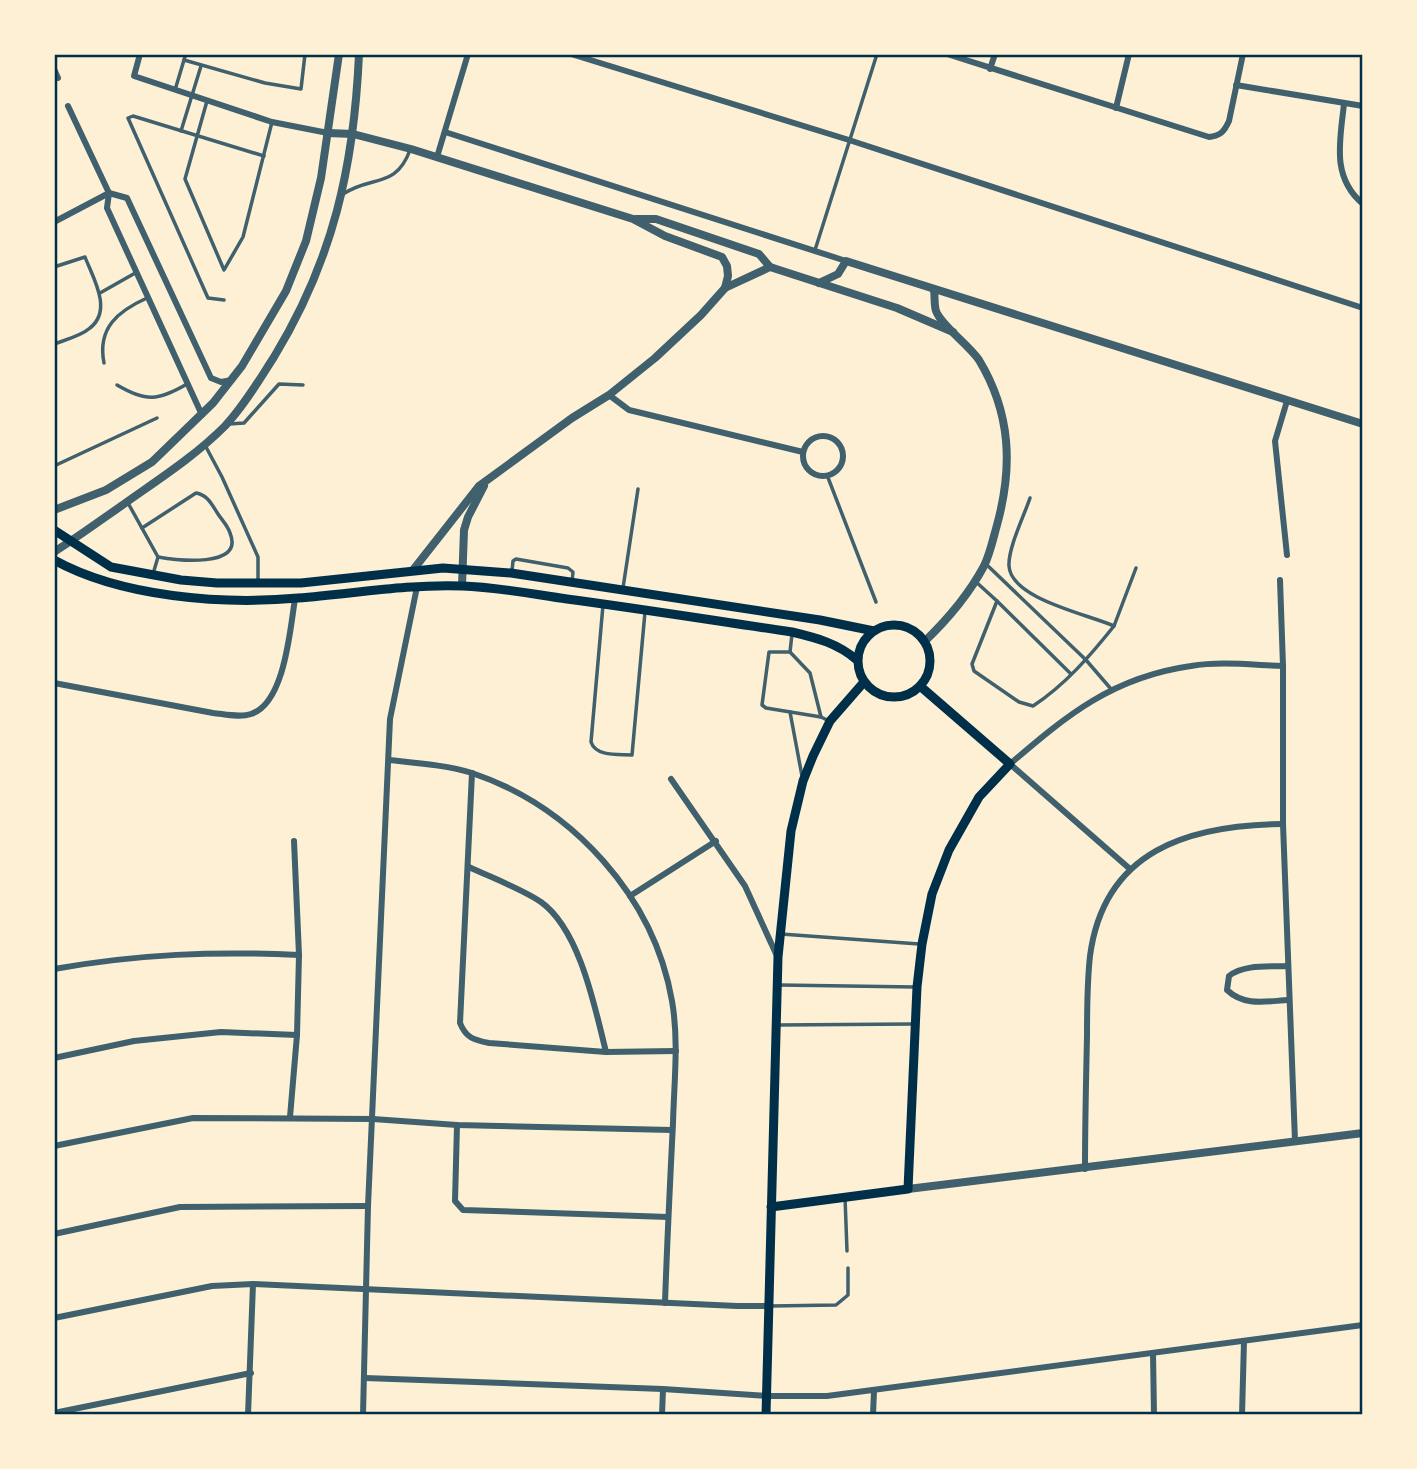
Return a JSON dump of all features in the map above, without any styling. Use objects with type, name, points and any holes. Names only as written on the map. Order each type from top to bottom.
[{"type":"main road","points":[[54,530],[111,567],[152,576],[218,583],[301,583],[413,570],[462,568],[512,573],[820,620],[874,631],[889,626],[905,627],[924,642],[929,653],[926,676],[920,686],[896,697],[878,694],[864,682],[857,660],[860,647],[874,631]]},
{"type":"main road","points":[[54,560],[117,584],[179,595],[216,598],[295,599],[417,587],[462,586],[792,632],[827,640],[857,660]]},
{"type":"main road","points":[[766,1415],[778,957],[791,831],[803,781],[826,719],[864,682]]},
{"type":"main road","points":[[771,1207],[908,1189],[917,988],[932,894],[949,850],[979,797],[1010,764],[920,686]]},
{"type":"street","points":[[140,54],[134,76],[175,90],[272,122],[328,133],[353,134],[411,149],[633,219],[665,236],[722,257],[727,266],[726,288]]},
{"type":"street","points":[[54,510],[127,479],[152,461],[202,415],[232,380],[267,324],[297,263],[314,210],[339,54]]},
{"type":"street","points":[[54,552],[205,445],[227,424],[260,378],[304,304],[324,256],[341,195],[353,134],[359,54]]},
{"type":"street","points":[[437,157],[468,54]]},
{"type":"street","points":[[571,54],[849,140],[1363,308]]},
{"type":"street","points":[[947,54],[1199,135],[1218,136],[1229,121],[1243,54]]},
{"type":"street","points":[[990,69],[995,54]]},
{"type":"street","points":[[1116,108],[1129,54]]},
{"type":"street","points":[[54,69],[58,78]]},
{"type":"street","points":[[1236,85],[1363,106]]},
{"type":"street","points":[[1344,104],[1339,156],[1345,184],[1363,204]]},
{"type":"street","points":[[68,106],[109,193],[107,208],[202,415]]},
{"type":"street","points":[[444,132],[814,252],[1363,424]]},
{"type":"street","points":[[54,222],[109,193],[127,198],[211,378],[221,382],[232,380]]},
{"type":"street","points":[[633,219],[656,219],[759,254],[770,267],[897,308],[957,334]]},
{"type":"street","points":[[820,283],[838,274],[846,261]]},
{"type":"street","points":[[413,570],[476,490],[487,480],[572,418],[609,395],[655,358],[726,288],[770,267]]},
{"type":"street","points":[[924,642],[938,629],[985,564],[1006,494],[1007,460],[1005,425],[993,387],[978,359],[936,310],[934,290]]},
{"type":"street","points":[[609,395],[629,410],[803,452]]},
{"type":"street","points":[[1287,401],[1275,440],[1287,555]]},
{"type":"street","points":[[822,436],[839,444],[843,457],[842,463],[833,473],[827,475],[814,474],[808,470],[803,458],[803,452],[810,440],[822,436]]},
{"type":"street","points":[[462,586],[462,543],[468,517],[487,480]]},
{"type":"street","points":[[1280,580],[1283,824],[1295,1141]]},
{"type":"street","points":[[363,1415],[368,1206],[390,719],[417,587]]},
{"type":"street","points":[[54,683],[212,713],[251,715],[264,706],[274,694],[284,661],[295,599]]},
{"type":"street","points":[[1130,869],[1010,764],[1059,721],[1111,689],[1152,674],[1193,665],[1283,666]]},
{"type":"street","points":[[389,760],[442,766],[472,773],[508,789],[570,827],[631,895],[664,962],[673,1003],[676,1051],[665,1303]]},
{"type":"street","points":[[472,773],[460,1023],[465,1035],[473,1040],[489,1043],[607,1052],[676,1051]]},
{"type":"street","points":[[671,779],[746,886],[778,957]]},
{"type":"street","points":[[1085,1169],[1090,956],[1107,901],[1130,869],[1176,840],[1200,832],[1250,824],[1283,824]]},
{"type":"street","points":[[290,1118],[297,1035],[299,955],[293,841]]},
{"type":"street","points":[[631,895],[716,841]]},
{"type":"street","points":[[469,867],[542,903],[568,930],[592,995],[607,1052]]},
{"type":"street","points":[[54,969],[166,954],[231,951],[299,955]]},
{"type":"street","points":[[1288,966],[1235,972],[1229,976],[1227,990],[1235,998],[1249,1002],[1289,1000]]},
{"type":"street","points":[[54,1058],[134,1041],[222,1032],[297,1035]]},
{"type":"street","points":[[54,1146],[193,1118],[373,1119],[457,1125],[672,1130]]},
{"type":"street","points":[[457,1125],[455,1201],[463,1210],[668,1217]]},
{"type":"street","points":[[908,1189],[1363,1133]]},
{"type":"street","points":[[54,1234],[180,1206],[368,1206]]},
{"type":"street","points":[[248,1415],[253,1284]]},
{"type":"street","points":[[54,1318],[212,1286],[253,1284],[768,1306]]},
{"type":"street","points":[[365,1378],[663,1389],[766,1396],[827,1396],[1363,1325]]},
{"type":"street","points":[[1242,1415],[1244,1341]]},
{"type":"street","points":[[1153,1353],[1154,1415]]},
{"type":"street","points":[[54,1413],[251,1373]]},
{"type":"street","points":[[662,1415],[663,1389]]},
{"type":"street","points":[[873,1415],[874,1391]]},
{"type":"lane","points":[[175,90],[186,54]]},
{"type":"lane","points":[[184,60],[301,89],[305,54]]},
{"type":"lane","points":[[814,252],[877,54]]},
{"type":"lane","points":[[181,131],[201,65]]},
{"type":"lane","points":[[207,100],[185,179],[224,271],[243,237],[272,122]]},
{"type":"lane","points":[[223,300],[208,299],[128,118],[133,116],[264,156]]},
{"type":"lane","points":[[341,195],[356,185],[384,181],[397,174],[411,149]]},
{"type":"lane","points":[[54,267],[85,257],[100,293],[100,311],[91,328],[54,344]]},
{"type":"lane","points":[[100,293],[137,272]]},
{"type":"lane","points":[[104,363],[102,350],[113,320],[129,306],[147,298]]},
{"type":"lane","points":[[227,424],[244,424],[279,383],[303,385]]},
{"type":"lane","points":[[117,385],[137,396],[147,398],[164,396],[187,384]]},
{"type":"lane","points":[[54,466],[157,418]]},
{"type":"lane","points":[[205,445],[258,557],[257,584]]},
{"type":"lane","points":[[827,475],[876,602]]},
{"type":"lane","points":[[622,590],[638,489]]},
{"type":"lane","points":[[142,528],[196,493],[208,498],[230,533],[232,542],[229,550],[213,559],[173,560],[158,557]]},
{"type":"lane","points":[[1030,498],[1009,564],[1016,583],[1034,596],[1114,626]]},
{"type":"lane","points":[[127,502],[158,557],[152,576]]},
{"type":"lane","points":[[512,573],[513,561],[516,559],[568,568],[573,572],[572,583]]},
{"type":"lane","points":[[985,564],[1086,660],[1111,689]]},
{"type":"lane","points":[[997,601],[974,657],[974,671],[1019,702],[1033,706],[1049,696],[1086,660],[1114,626],[1136,568]]},
{"type":"lane","points":[[975,581],[1071,674]]},
{"type":"lane","points":[[603,604],[591,742],[598,752],[632,755],[645,610]]},
{"type":"lane","points":[[790,652],[792,632]]},
{"type":"lane","points":[[769,652],[790,652],[810,673],[826,719],[762,705],[769,652]]},
{"type":"lane","points":[[790,712],[803,781]]},
{"type":"lane","points":[[781,934],[922,944]]},
{"type":"lane","points":[[778,985],[917,988]]},
{"type":"lane","points":[[776,1025],[916,1024]]},
{"type":"lane","points":[[845,1197],[847,1251]]},
{"type":"lane","points":[[768,1306],[835,1305],[848,1295],[848,1268]]}]
